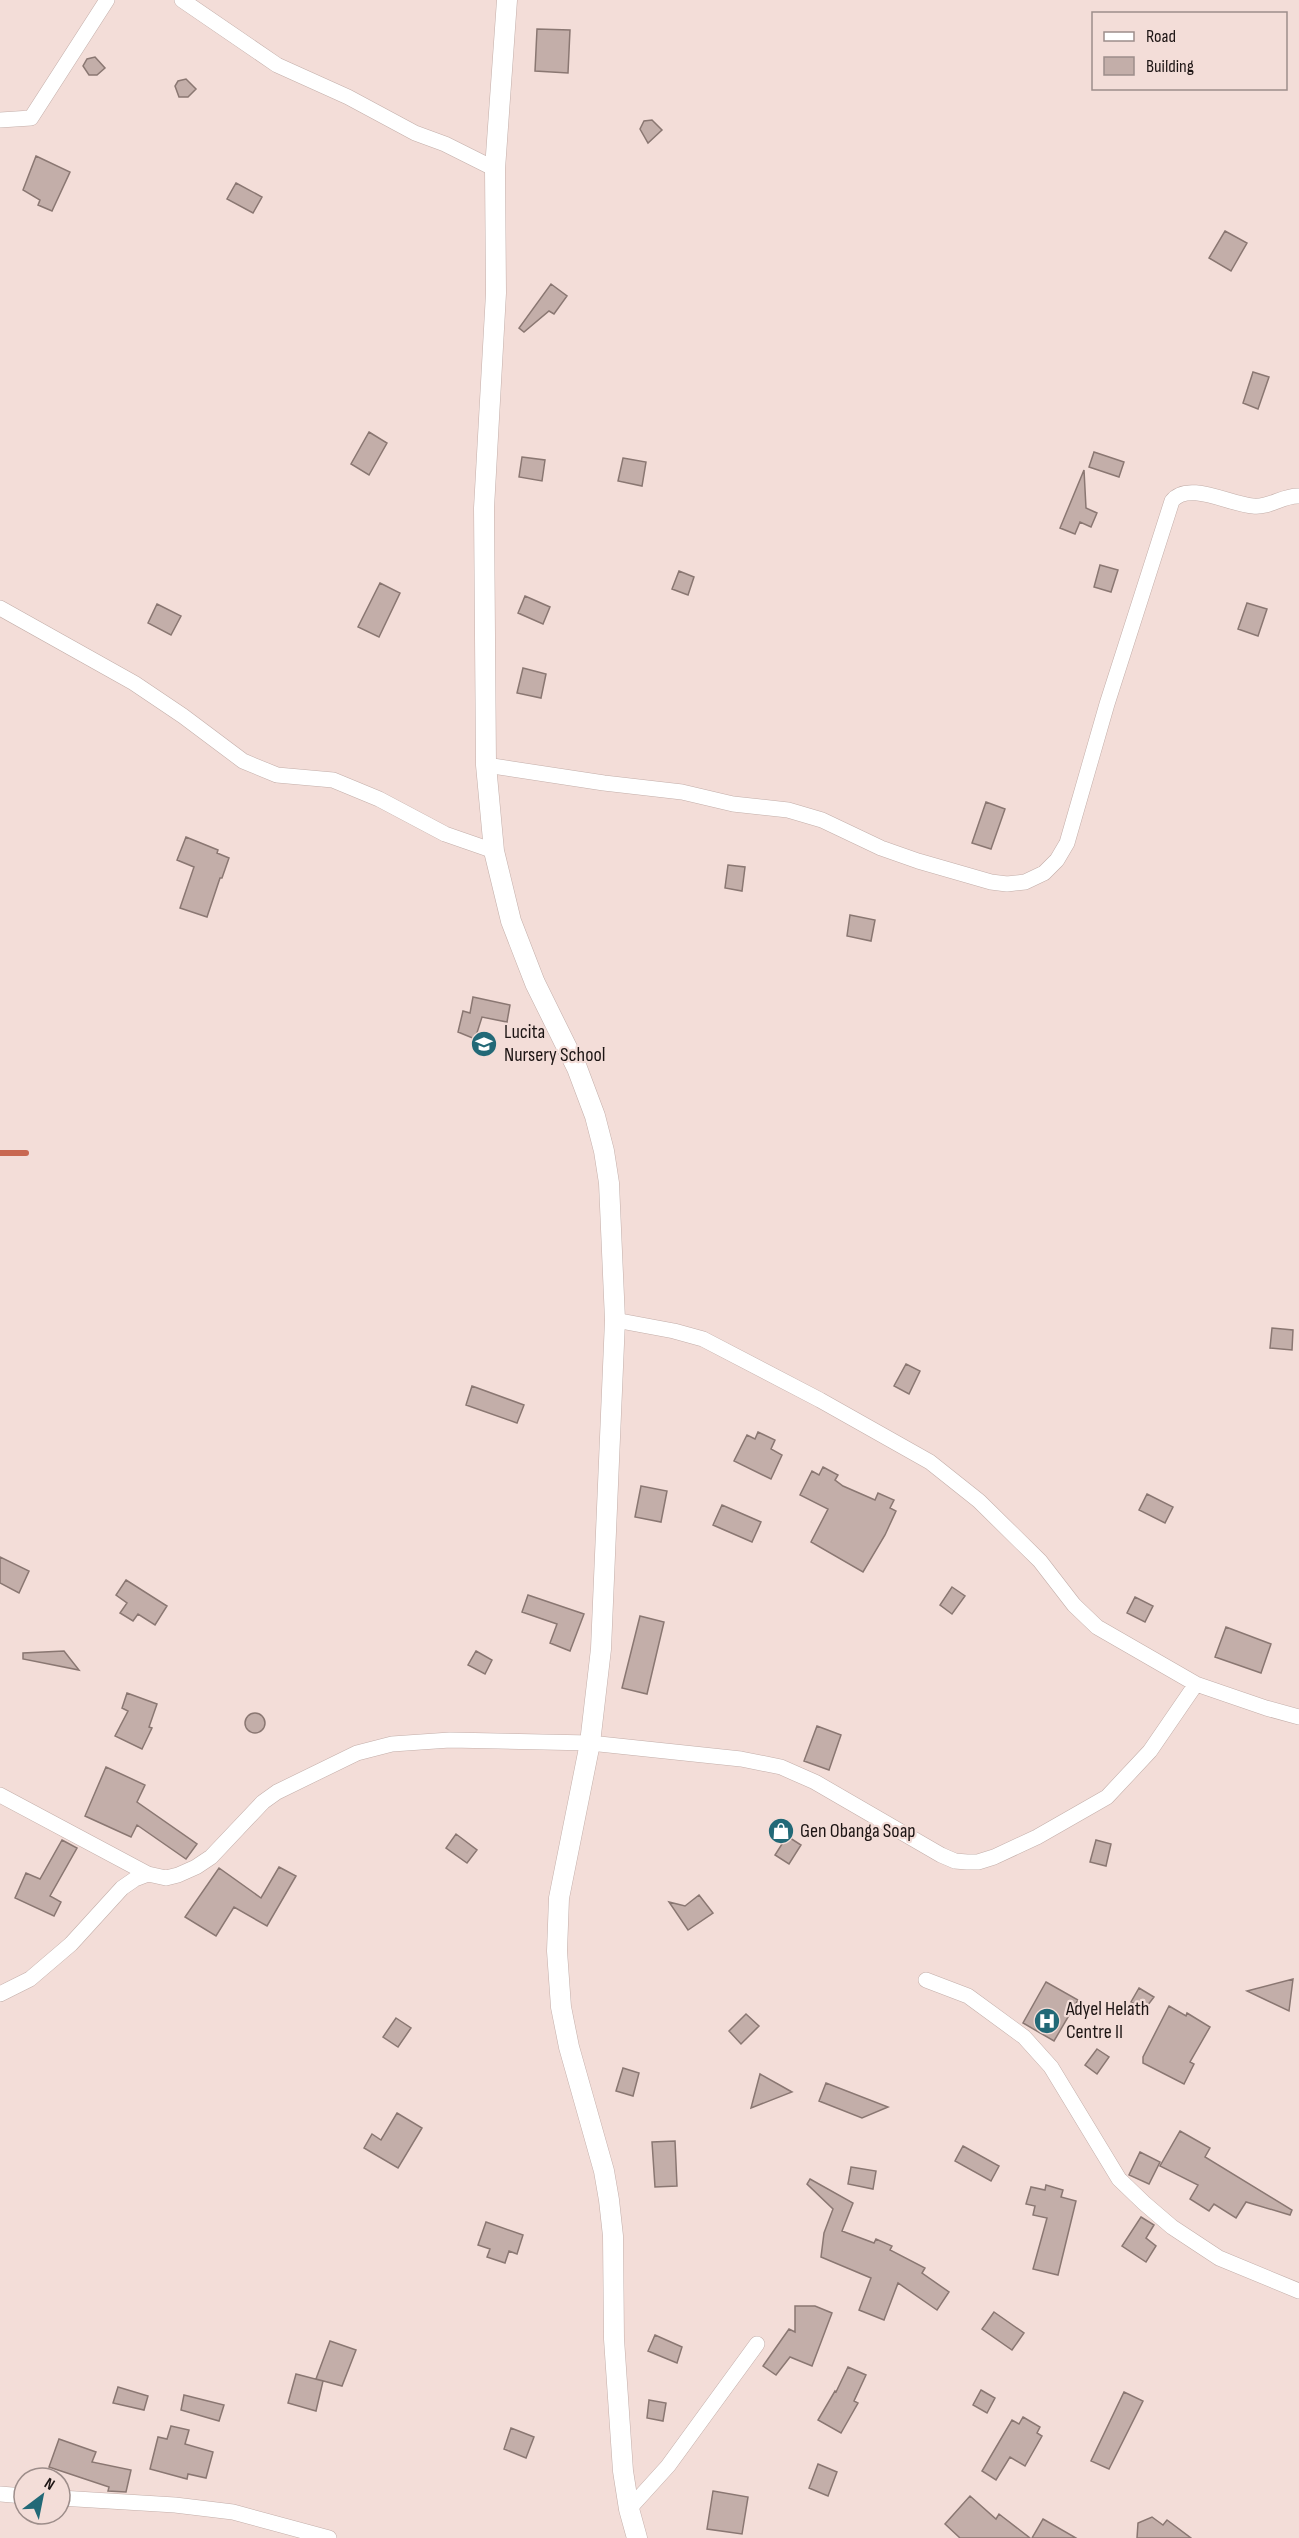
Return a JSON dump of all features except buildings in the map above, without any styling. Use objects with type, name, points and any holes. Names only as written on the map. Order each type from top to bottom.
[{"type":"street","points":[[0,120],[32,118],[107,0]]},
{"type":"street","points":[[182,0],[277,65],[348,97],[415,133],[495,169]]},
{"type":"street","points":[[507,0],[495,169],[496,293],[484,508],[486,765],[494,851],[511,921],[536,983],[577,1068],[595,1116],[609,1183],[615,1320],[601,1650],[590,1743],[560,1898],[558,1976],[568,2047],[604,2171],[609,2200],[613,2236],[614,2339],[623,2471],[638,2538]]},
{"type":"street","points":[[486,765],[682,792],[721,802],[788,810],[813,817],[918,861],[991,882],[1006,884],[1025,882],[1044,873],[1057,860],[1067,843],[1107,704],[1172,501],[1176,496],[1191,492],[1255,507],[1273,503],[1289,495],[1299,496]]},
{"type":"street","points":[[0,608],[134,683],[243,761],[277,775],[333,780],[379,799],[445,834],[494,851]]},
{"type":"street","points":[[615,1320],[674,1331],[713,1344],[930,1462],[979,1501],[1040,1562],[1086,1619],[1097,1628],[1196,1684],[1299,1717]]},
{"type":"street","points":[[0,1795],[148,1874],[166,1878],[196,1867],[211,1857],[263,1802],[277,1792],[357,1753],[392,1744],[450,1740],[590,1743],[731,1758],[781,1767],[815,1782],[941,1855],[955,1861],[978,1862],[1037,1837],[1107,1797],[1150,1751],[1196,1684]]},
{"type":"street","points":[[0,1994],[30,1979],[71,1944],[122,1888],[148,1874]]},
{"type":"street","points":[[926,1980],[968,1996],[1024,2037],[1051,2067],[1119,2179],[1172,2227],[1220,2258],[1299,2291]]},
{"type":"street","points":[[630,2509],[668,2466],[757,2344]]},
{"type":"street","points":[[72,2499],[176,2505],[232,2512],[329,2538]]},
{"type":"waterway","points":[[0,1153],[26,1153]]},
{"type":"place","name":"Lucita Nursery School","points":[[484,1044]]},
{"type":"place","name":"Gen Obanga Soap","points":[[781,1831]]},
{"type":"place","name":"Adyel Helath Centre II","points":[[1047,2021]]}]
